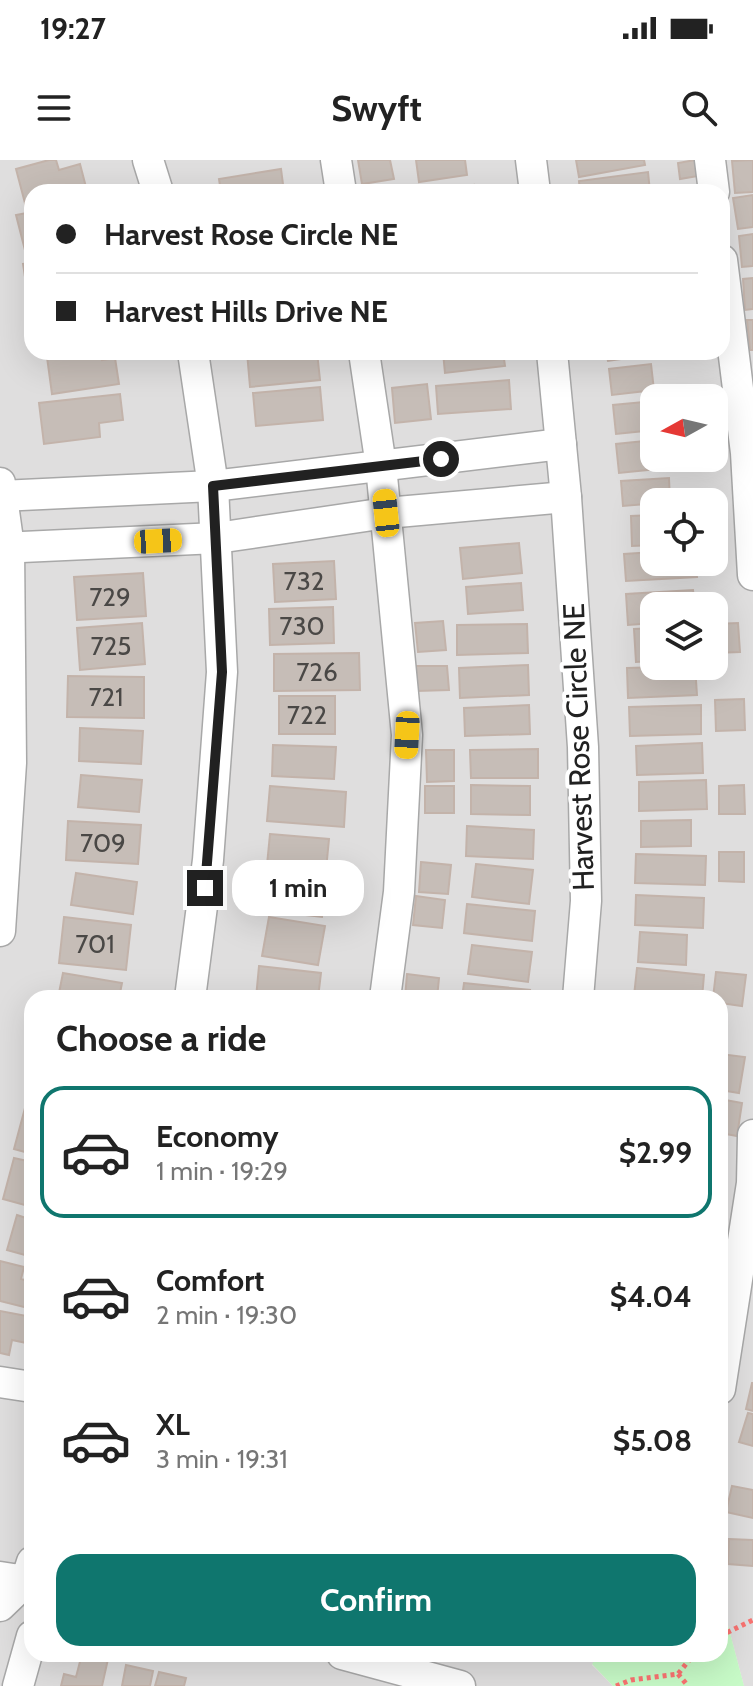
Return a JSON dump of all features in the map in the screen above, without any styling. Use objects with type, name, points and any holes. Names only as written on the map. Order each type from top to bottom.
[{"type":"street","points":[[148,160],[156,184]]},
{"type":"street","points":[[336,160],[340,184]]},
{"type":"street","points":[[531,160],[534,184]]},
{"type":"street","points":[[710,160],[713,184]]},
{"type":"street","points":[[730,324],[746,453],[753,575]]},
{"type":"street","points":[[191,990],[208,860],[222,672],[213,486],[194,360]]},
{"type":"street","points":[[365,360],[381,466],[407,735],[399,892],[386,990]]},
{"type":"street","name":"Harvest Rose Circle NE","points":[[553,360],[566,497],[583,747],[586,901],[579,990]]},
{"type":"street","points":[[0,931],[11,763],[5,548],[0,491],[213,486],[561,444]]},
{"type":"street","points":[[5,548],[217,538],[386,513],[566,497]]},
{"type":"street","points":[[728,1354],[735,1323],[752,1183],[753,1135]]},
{"type":"street","points":[[0,1382],[24,1386]]},
{"type":"street","points":[[0,1606],[22,1575]]},
{"type":"street","points":[[18,1686],[25,1662]]},
{"type":"street","points":[[372,1662],[460,1686]]},
{"type":"path","points":[[728,1632],[753,1620]]},
{"type":"path","points":[[616,1686],[631,1680],[678,1674],[688,1662]]},
{"type":"path","points":[[678,1674],[688,1686]]},
{"type":"shaded area","points":[[0,160],[753,160],[753,1686],[744,1686],[728,1625],[728,990],[24,990],[24,1662],[594,1662],[592,1665],[613,1686],[0,1686]]},
{"type":"green space","points":[[728,1625],[744,1686],[613,1686],[592,1664],[728,1662]]},
{"type":"building","points":[[49,160],[56,160],[59,170],[80,164],[85,184],[24,184],[24,199],[16,169]]},
{"type":"building","points":[[358,160],[390,160],[394,179],[362,184]]},
{"type":"building","points":[[416,160],[465,160],[467,175],[419,182]]},
{"type":"building","points":[[576,160],[644,160],[645,165],[579,177]]},
{"type":"building","points":[[695,160],[698,176],[680,179],[678,163]]},
{"type":"building","points":[[753,160],[753,192],[735,193],[732,161]]},
{"type":"building","points":[[281,169],[283,184],[220,184],[219,179]]},
{"type":"building","points":[[648,172],[649,184],[579,184],[579,181]]},
{"type":"building","points":[[753,195],[753,227],[738,229],[733,198]]},
{"type":"building","points":[[24,214],[24,246],[16,215]]},
{"type":"building","points":[[753,234],[753,266],[742,267],[739,236]]},
{"type":"building","points":[[753,278],[753,309],[745,310],[743,279]]},
{"type":"building","points":[[747,320],[753,320],[753,350],[750,350]]},
{"type":"building","points":[[47,360],[115,360],[119,384],[52,394]]},
{"type":"building","points":[[248,360],[318,360],[320,380],[250,387]]},
{"type":"building","points":[[444,360],[504,360],[505,366],[445,373]]},
{"type":"building","points":[[651,364],[653,384],[640,384],[640,392],[612,395],[609,369]]},
{"type":"building","points":[[509,380],[511,409],[438,414],[436,386]]},
{"type":"building","points":[[427,384],[431,419],[395,423],[392,388]]},
{"type":"building","points":[[320,387],[323,420],[256,426],[253,393]]},
{"type":"building","points":[[120,394],[123,420],[99,423],[100,437],[44,444],[39,403]]},
{"type":"building","points":[[640,402],[640,431],[616,434],[613,405]]},
{"type":"building","points":[[640,441],[640,471],[619,473],[616,444]]},
{"type":"building","points":[[669,478],[669,488],[640,488],[640,505],[623,506],[621,481]]},
{"type":"building","points":[[631,516],[640,516],[640,546],[632,546]]},
{"type":"building","points":[[519,543],[522,573],[463,579],[460,548]]},
{"type":"building","points":[[640,553],[640,576],[697,577],[626,581],[624,554]]},
{"type":"building","points":[[334,561],[336,599],[275,602],[273,564]]},
{"type":"building","points":[[143,573],[146,616],[77,620],[74,577]]},
{"type":"building","points":[[521,583],[523,610],[468,614],[466,587]]},
{"type":"building","points":[[640,593],[640,624],[628,625],[626,594]]},
{"type":"building","points":[[333,607],[334,643],[270,645],[269,609]]},
{"type":"building","points":[[443,621],[446,650],[418,652],[415,623]]},
{"type":"building","points":[[142,623],[145,664],[80,670],[77,628]]},
{"type":"building","points":[[728,623],[738,623],[740,652],[728,652]]},
{"type":"building","points":[[527,624],[528,653],[457,655],[457,625]]},
{"type":"building","points":[[634,629],[640,629],[640,662],[636,662]]},
{"type":"building","points":[[359,653],[360,690],[274,691],[274,654]]},
{"type":"building","points":[[528,665],[529,695],[460,698],[459,668]]},
{"type":"building","points":[[416,666],[447,666],[449,690],[417,691]]},
{"type":"building","points":[[627,668],[640,668],[640,680],[696,680],[697,695],[628,698]]},
{"type":"building","points":[[68,676],[144,677],[144,718],[67,717]]},
{"type":"building","points":[[279,696],[335,696],[335,734],[279,734]]},
{"type":"building","points":[[744,699],[745,730],[716,731],[715,700]]},
{"type":"building","points":[[529,705],[530,734],[465,736],[464,708]]},
{"type":"building","points":[[701,705],[701,734],[630,736],[629,707]]},
{"type":"building","points":[[80,728],[143,731],[141,764],[79,761]]},
{"type":"building","points":[[702,743],[703,773],[637,775],[636,746]]},
{"type":"building","points":[[273,745],[336,747],[334,779],[272,776]]},
{"type":"building","points":[[538,749],[538,778],[471,778],[470,750]]},
{"type":"building","points":[[426,750],[454,750],[454,781],[427,782]]},
{"type":"building","points":[[81,775],[142,780],[139,812],[78,807]]},
{"type":"building","points":[[706,780],[707,809],[639,811],[639,782]]},
{"type":"building","points":[[471,785],[530,786],[530,815],[471,814]]},
{"type":"building","points":[[744,785],[745,814],[719,814],[719,786]]},
{"type":"building","points":[[270,786],[346,792],[344,827],[267,821]]},
{"type":"building","points":[[425,786],[454,786],[454,813],[425,813]]},
{"type":"building","points":[[691,820],[691,846],[641,847],[641,821]]},
{"type":"building","points":[[68,821],[141,825],[138,864],[66,860]]},
{"type":"building","points":[[467,826],[534,830],[533,859],[466,856]]},
{"type":"building","points":[[270,834],[329,839],[326,870],[267,865]]},
{"type":"building","points":[[719,852],[744,852],[744,882],[719,881]]},
{"type":"building","points":[[636,854],[706,856],[705,885],[635,883]]},
{"type":"building","points":[[421,862],[451,865],[448,894],[419,892]]},
{"type":"building","points":[[476,864],[533,870],[529,904],[472,897]]},
{"type":"building","points":[[76,873],[137,882],[133,914],[71,905]]},
{"type":"building","points":[[266,877],[326,884],[322,917],[263,910]]},
{"type":"building","points":[[636,895],[704,898],[703,928],[635,925]]},
{"type":"building","points":[[416,896],[445,900],[442,928],[413,925]]},
{"type":"building","points":[[467,904],[535,911],[532,941],[464,933]]},
{"type":"building","points":[[64,917],[131,925],[126,970],[59,963]]},
{"type":"building","points":[[269,917],[325,926],[318,965],[262,956]]},
{"type":"building","points":[[640,932],[687,935],[686,965],[638,962]]},
{"type":"building","points":[[472,945],[532,952],[528,982],[468,974]]},
{"type":"building","points":[[259,966],[321,973],[319,990],[257,990]]},
{"type":"building","points":[[637,968],[704,975],[703,990],[635,990]]},
{"type":"building","points":[[716,972],[746,975],[742,1006],[728,1004],[728,990],[714,990]]},
{"type":"building","points":[[63,973],[122,983],[121,990],[60,990]]},
{"type":"building","points":[[407,974],[439,978],[438,990],[406,990]]},
{"type":"building","points":[[464,983],[530,990],[463,990]]},
{"type":"building","points":[[728,1055],[745,1057],[739,1093],[728,1091]]},
{"type":"building","points":[[728,1100],[742,1103],[737,1136],[728,1134]]},
{"type":"building","points":[[24,1112],[24,1152],[14,1149]]},
{"type":"building","points":[[14,1158],[24,1160],[24,1205],[3,1199]]},
{"type":"building","points":[[17,1215],[24,1217],[24,1255],[7,1250]]},
{"type":"building","points":[[0,1261],[24,1267],[21,1279],[24,1280],[24,1307],[0,1301]]},
{"type":"building","points":[[0,1311],[24,1316],[24,1343],[12,1340],[9,1355],[0,1353]]},
{"type":"building","points":[[753,1383],[753,1411],[746,1409]]},
{"type":"building","points":[[748,1413],[753,1414],[753,1446],[739,1442]]},
{"type":"building","points":[[732,1486],[753,1490],[753,1518],[728,1512]]},
{"type":"building","points":[[729,1539],[753,1540],[753,1566],[728,1564]]},
{"type":"building","points":[[80,1662],[107,1662],[102,1686],[61,1686],[64,1674],[76,1677]]},
{"type":"building","points":[[126,1665],[153,1671],[150,1686],[122,1686]]},
{"type":"building","points":[[159,1672],[186,1678],[184,1686],[155,1686]]},
{"type":"route","points":[[205,888],[222,672],[213,486],[441,459]]}]
